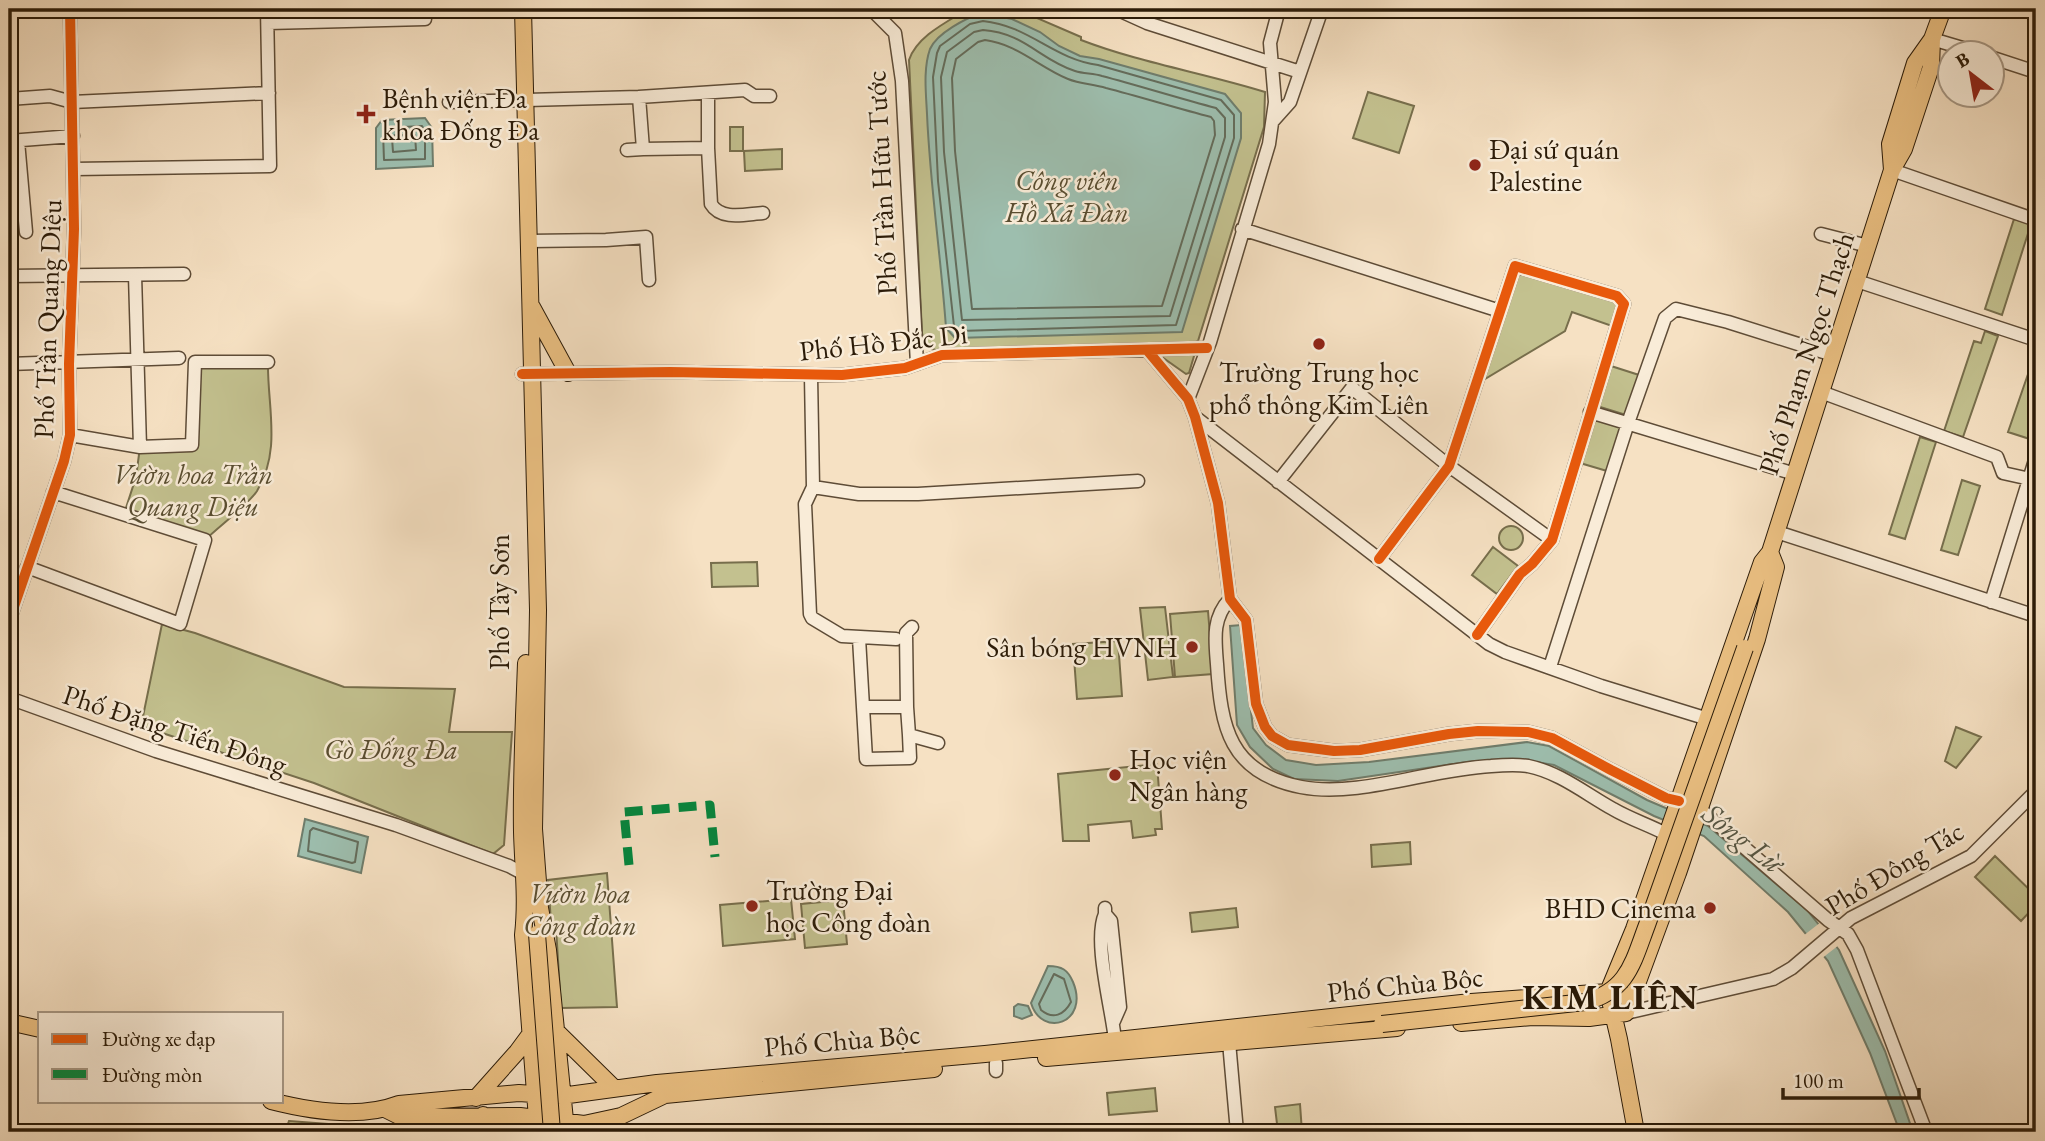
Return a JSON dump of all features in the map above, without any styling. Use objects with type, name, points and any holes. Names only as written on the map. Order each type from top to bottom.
[{"type":"main road","points":[[513,9],[529,241],[525,300]]},
{"type":"main road","points":[[523,9],[520,100],[525,300],[568,373]]},
{"type":"main road","name":"Phố Phạm Ngọc Thạch","points":[[1608,992],[1679,801],[1762,562],[1770,552],[1777,532],[1892,170],[1890,144],[1915,63],[1932,39],[1943,9]]},
{"type":"main road","name":"Phố Tây Sơn","points":[[525,300],[538,610],[524,874],[548,950],[561,1096],[561,1129]]},
{"type":"main road","name":"Phố Phạm Ngọc Thạch","points":[[1632,997],[1656,936],[1758,639],[1776,567],[1770,552]]},
{"type":"main road","points":[[1745,648],[1750,597]]},
{"type":"main road","points":[[1351,1023],[1381,1024],[1585,1002],[1602,996],[1619,985],[1631,966],[1647,925],[1745,648],[1767,602]]},
{"type":"main road","name":"Phố Tây Sơn","points":[[528,766],[534,830],[533,908],[561,1129]]},
{"type":"main road","name":"Phố Tây Sơn","points":[[533,908],[523,935],[538,1125]]},
{"type":"main road","points":[[1633,929],[1656,936]]},
{"type":"main road","points":[[1608,992],[1620,1014],[1619,1039],[1636,1132]]},
{"type":"main road","name":"Phố Chùa Bộc","points":[[385,1110],[401,1117],[482,1115],[561,1129],[621,1116],[653,1100],[683,1093],[996,1067],[1115,1038],[1229,1042],[1351,1023],[1381,1011],[1608,992],[1632,997]]},
{"type":"main road","points":[[1558,996],[1560,1017]]},
{"type":"main road","points":[[1620,1014],[1632,997]]},
{"type":"main road","name":"Phố Chùa Bộc","points":[[385,1110],[399,1104],[519,1093],[561,1096],[1115,1038],[1351,1023],[1589,1018],[1620,1014]]},
{"type":"main road","points":[[10,1019],[38,1028]]},
{"type":"main road","points":[[555,1030],[615,1089]]},
{"type":"main road","points":[[476,1098],[531,1033]]},
{"type":"main road","points":[[531,1054],[539,1063],[545,1065],[558,1058]]},
{"type":"main road","points":[[277,1102],[328,1110],[385,1110]]},
{"type":"main road","points":[[482,1115],[501,1132]]},
{"type":"main road","points":[[606,1132],[621,1116]]},
{"type":"street","name":"Phố Trần Quang Diệu","points":[[9,621],[70,435],[74,169],[70,9]]},
{"type":"street","points":[[74,169],[270,166],[267,9]]},
{"type":"street","name":"Phố Trần Hữu Tước","points":[[871,9],[895,33],[902,81],[917,364]]},
{"type":"street","points":[[1116,9],[1147,23],[1300,72]]},
{"type":"street","points":[[1188,399],[1207,348],[1269,144],[1276,102],[1270,43],[1279,9]]},
{"type":"street","points":[[1273,121],[1290,102],[1321,9]]},
{"type":"street","points":[[268,23],[425,14]]},
{"type":"street","points":[[1932,39],[1937,40]]},
{"type":"street","points":[[2007,63],[2036,72]]},
{"type":"street","points":[[449,102],[639,97],[745,90],[754,96],[770,96]]},
{"type":"street","points":[[9,99],[50,96],[72,102],[269,93]]},
{"type":"street","points":[[708,94],[712,204],[716,211],[726,215],[763,214]]},
{"type":"street","points":[[639,97],[643,149]]},
{"type":"street","points":[[26,232],[14,141],[73,136]]},
{"type":"street","points":[[627,150],[708,148]]},
{"type":"street","points":[[1892,170],[2036,220]]},
{"type":"street","points":[[1242,229],[1500,311]]},
{"type":"street","points":[[1821,234],[1868,246]]},
{"type":"street","points":[[529,241],[646,237],[649,280]]},
{"type":"street","points":[[1379,559],[1449,466],[1514,266],[1617,296],[1624,304],[1552,540],[1520,575],[1477,635]]},
{"type":"street","points":[[9,276],[184,274]]},
{"type":"street","points":[[135,275],[140,447]]},
{"type":"street","points":[[1857,281],[2036,340]]},
{"type":"street","points":[[1550,667],[1628,423],[1665,318],[1676,310],[1728,322],[1833,355]]},
{"type":"street","points":[[915,346],[932,357]]},
{"type":"street","name":"Phố Hồ Đắc Di","points":[[527,374],[709,372],[842,375],[917,364],[932,357],[1207,348]]},
{"type":"street","points":[[1147,350],[1188,399],[1195,417],[1221,520],[1230,599],[1247,620],[1259,715],[1272,736],[1288,745],[1334,751],[1360,750],[1478,731],[1528,732],[1552,738],[1667,798],[1679,801]]},
{"type":"street","points":[[9,364],[179,358]]},
{"type":"street","points":[[70,435],[140,447],[192,445],[195,362],[268,362]]},
{"type":"street","points":[[811,376],[813,487],[805,504],[810,614],[812,618],[842,636],[906,644]]},
{"type":"street","points":[[1278,482],[1352,388],[1449,466],[1552,540]]},
{"type":"street","points":[[1822,392],[1997,457],[2003,472],[2034,468],[1991,601]]},
{"type":"street","points":[[1590,412],[1795,474]]},
{"type":"street","points":[[1195,417],[1477,635],[1504,652],[1708,719]]},
{"type":"street","points":[[1204,451],[1214,439],[1220,438]]},
{"type":"street","points":[[813,487],[859,494],[918,494],[1139,481]]},
{"type":"street","points":[[27,567],[180,624],[205,540],[53,492]]},
{"type":"street","points":[[1777,532],[2036,616]]},
{"type":"street","points":[[1230,599],[1219,612],[1216,622],[1222,716],[1226,732],[1235,747],[1262,773],[1298,786],[1340,790],[1476,767],[1524,765],[1535,767],[1666,834]]},
{"type":"street","points":[[859,638],[866,759],[910,758],[906,633],[912,627]]},
{"type":"street","name":"Phố Đặng Tiến Đông","points":[[9,698],[156,751],[396,825],[509,866],[524,874]]},
{"type":"street","points":[[863,707],[907,707]]},
{"type":"street","points":[[909,735],[937,743]]},
{"type":"street","name":"Phố Đông Tác","points":[[1620,1014],[1773,979],[1792,968],[1851,918],[1971,856],[2036,791]]},
{"type":"street","points":[[1699,812],[1784,880],[1836,929],[1848,934],[1857,950],[1926,1132]]},
{"type":"street","points":[[1105,910],[1101,923],[1109,955],[1109,1008],[1115,1038]]},
{"type":"street","points":[[1632,997],[1648,1007]]},
{"type":"street","points":[[1229,1042],[1237,1132]]},
{"type":"green space","points":[[272,9],[420,9],[421,15],[273,21]]},
{"type":"green space","name":"Công viên Hồ Xã Đàn","points":[[968,9],[1016,9],[1104,48],[1265,92],[1264,127],[1198,341],[938,351],[925,346],[922,333],[909,60],[913,51],[926,37]]},
{"type":"green space","points":[[1368,92],[1414,106],[1399,153],[1353,138]]},
{"type":"green space","points":[[730,127],[743,127],[743,151],[730,151]]},
{"type":"green space","points":[[782,149],[782,169],[745,171],[744,151]]},
{"type":"green space","points":[[2014,219],[2031,224],[2002,315],[1985,309]]},
{"type":"green space","points":[[1517,270],[1616,300],[1619,305],[1612,326],[1572,312],[1565,331],[1480,382]]},
{"type":"green space","points":[[1985,331],[1998,336],[1963,437],[1944,431],[1974,341],[1981,343]]},
{"type":"green space","points":[[2036,351],[2036,441],[2008,432]]},
{"type":"green space","points":[[1193,353],[1189,373],[1186,374],[1162,357],[1164,355]]},
{"type":"green space","name":"Vườn hoa Trần Quang Diệu","points":[[195,362],[268,362],[272,427],[269,460],[257,491],[205,540],[124,514],[136,477],[140,447],[192,445]]},
{"type":"green space","points":[[1611,366],[1639,375],[1626,415],[1597,406]]},
{"type":"green space","points":[[1595,418],[1622,426],[1607,471],[1580,463]]},
{"type":"green space","points":[[1920,437],[1936,442],[1905,539],[1889,534]]},
{"type":"green space","points":[[1962,480],[1980,486],[1958,555],[1941,550]]},
{"type":"green space","points":[[1511,526],[1520,529],[1523,538],[1520,547],[1511,550],[1502,547],[1499,538],[1502,529]]},
{"type":"green space","points":[[1493,547],[1518,566],[1497,594],[1472,575]]},
{"type":"green space","points":[[757,562],[758,586],[712,587],[711,563]]},
{"type":"green space","points":[[1165,607],[1173,677],[1148,680],[1140,608]]},
{"type":"green space","name":"Sân bóng HVNH","points":[[1208,611],[1213,674],[1175,677],[1170,614]]},
{"type":"green space","name":"Gò Đống Đa","points":[[162,624],[195,633],[344,687],[455,689],[449,732],[512,732],[504,845],[493,854],[314,783],[141,726]]},
{"type":"green space","points":[[1118,641],[1122,696],[1077,699],[1073,644]]},
{"type":"green space","points":[[1956,727],[1981,737],[1956,768],[1945,761]]},
{"type":"green space","points":[[1157,764],[1162,829],[1155,829],[1156,835],[1133,838],[1131,821],[1088,825],[1089,841],[1063,841],[1058,774]]},
{"type":"green space","points":[[1410,842],[1411,864],[1372,867],[1371,845]]},
{"type":"green space","points":[[1995,856],[2036,896],[2036,905],[2021,921],[1975,877]]},
{"type":"green space","name":"Vườn hoa Công đoàn","points":[[607,873],[617,1007],[561,1008],[556,928],[551,922],[548,880]]},
{"type":"green space","points":[[791,899],[795,939],[723,946],[720,905]]},
{"type":"green space","points":[[843,900],[847,944],[805,948],[801,904]]},
{"type":"green space","points":[[1236,908],[1238,927],[1192,932],[1190,913]]},
{"type":"green space","points":[[1155,1088],[1157,1111],[1109,1115],[1107,1093]]},
{"type":"green space","points":[[1300,1104],[1302,1132],[1278,1132],[1275,1107]]},
{"type":"green space","points":[[289,1121],[354,1126],[354,1132],[285,1132]]},
{"type":"water","name":"Công viên Hồ Xã Đàn","points":[[982,13],[1012,19],[1080,56],[1225,94],[1241,113],[1241,138],[1182,332],[955,338],[946,328],[928,141],[926,65],[930,49],[939,37],[960,22]]},
{"type":"water","points":[[425,118],[432,128],[433,166],[376,169],[376,128],[382,120]]},
{"type":"water","points":[[1241,625],[1253,728],[1266,745],[1286,760],[1316,765],[1369,762],[1527,742],[1549,746],[1647,800],[1708,826],[1807,910],[1839,950],[1885,1051],[1913,1132],[1900,1132],[1870,1053],[1828,961],[1788,912],[1704,836],[1654,816],[1554,765],[1518,759],[1467,762],[1338,781],[1294,779],[1273,769],[1250,747],[1237,725],[1230,626]]},
{"type":"water","points":[[305,819],[368,837],[361,873],[298,856]]},
{"type":"water","points":[[1048,966],[1061,968],[1069,974],[1077,996],[1070,1016],[1054,1023],[1045,1021],[1031,1003]]},
{"type":"water","points":[[1018,1004],[1028,1006],[1032,1015],[1022,1019],[1014,1016],[1014,1007]]},
{"type":"pier","points":[[1821,922],[1839,945],[1821,959],[1803,936]]},
{"type":"marked path","points":[[629,865],[624,812],[710,805],[715,857]]},
{"type":"cycle path","points":[[9,621],[64,461],[70,435],[69,364],[74,229],[70,9]]},
{"type":"cycle path","points":[[1379,559],[1449,466],[1515,266],[1617,296],[1624,304],[1552,540],[1520,574],[1477,635]]},
{"type":"cycle path","points":[[522,374],[670,372],[842,375],[905,368],[942,355],[1207,348]]},
{"type":"cycle path","points":[[1147,350],[1188,399],[1195,417],[1218,503],[1230,599],[1246,620],[1256,704],[1265,727],[1272,736],[1288,745],[1334,751],[1360,750],[1478,731],[1528,732],[1552,738],[1666,798],[1679,801]]},
{"type":"place","name":"Bệnh viện Đa khoa Đống Đa","points":[[366,114]]},
{"type":"place","name":"Đại sứ quán Palestine","points":[[1475,165]]},
{"type":"place","name":"Trường Trung học phổ thông Kim Liên","points":[[1319,344]]},
{"type":"place","name":"Sân bóng HVNH","points":[[1192,647]]},
{"type":"place","name":"Học viện Ngân hàng","points":[[1115,775]]},
{"type":"place","name":"Trường Đại học Công đoàn","points":[[752,906]]},
{"type":"place","name":"BHD Cinema","points":[[1710,908]]},
{"type":"district","name":"KIM LIÊN","points":[[1611,997]]},
{"type":"water label","name":"Sông Lừ","points":[[1743,838]]}]
